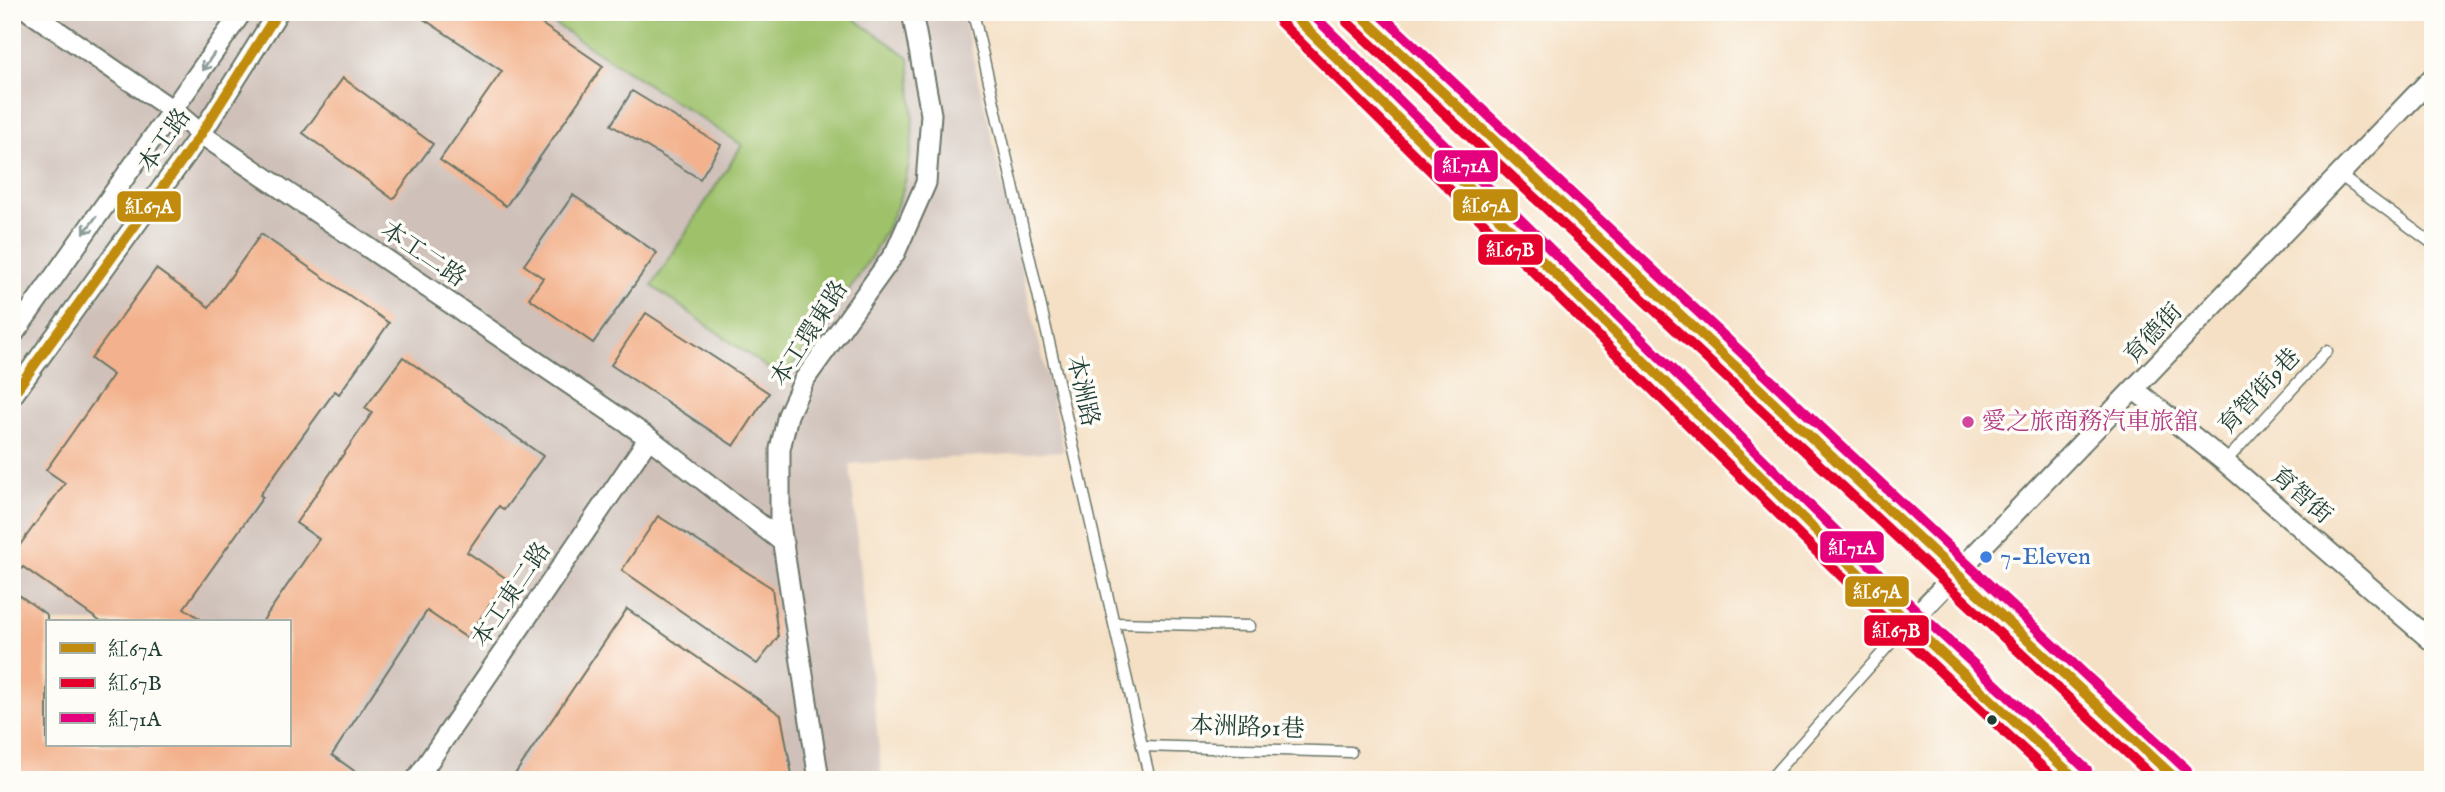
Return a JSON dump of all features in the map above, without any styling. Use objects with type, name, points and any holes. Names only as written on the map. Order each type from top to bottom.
[{"type":"main road","points":[[1290,12],[1909,623],[2077,780]]},
{"type":"main road","points":[[1357,12],[1958,572],[2177,780]]},
{"type":"street","name":"本工二路","points":[[30,12],[174,111],[201,134],[649,438],[784,543]]},
{"type":"street","name":"本工路","points":[[12,336],[242,12]]},
{"type":"street","name":"本工路","points":[[12,396],[201,134],[278,12]]},
{"type":"street","name":"本工環東路","points":[[819,780],[784,543],[779,496],[780,449],[788,415],[804,380],[895,253],[926,183],[931,114],[912,12]]},
{"type":"street","name":"育德街","points":[[1909,623],[2136,390],[2338,174],[2433,77]]},
{"type":"street","name":"育智街","points":[[2136,390],[2225,462],[2433,642]]},
{"type":"street","name":"本工東二路","points":[[416,780],[649,438]]},
{"type":"lane","name":"本洲路","points":[[973,12],[1150,780]]},
{"type":"lane","points":[[2338,174],[2433,244]]},
{"type":"lane","name":"育智街9巷","points":[[2225,462],[2327,351]]},
{"type":"lane","points":[[1114,623],[1250,626]]},
{"type":"lane","points":[[1769,780],[1909,623]]},
{"type":"lane","name":"本洲路91巷","points":[[1142,746],[1352,752]]},
{"type":"shaded area","points":[[12,12],[963,12],[1064,451],[850,464],[882,780],[12,780]]},
{"type":"green space","points":[[536,12],[844,12],[909,57],[912,141],[900,197],[874,252],[857,279],[783,379],[652,286],[742,145]]},
{"type":"building","points":[[413,12],[524,12],[603,66],[506,206],[440,160],[502,71]]},
{"type":"building","points":[[343,78],[433,144],[393,199],[303,133]]},
{"type":"building","points":[[632,91],[721,145],[700,179],[611,125]]},
{"type":"building","points":[[573,195],[657,253],[593,343],[529,298],[543,278],[524,265]]},
{"type":"building","points":[[261,234],[389,323],[339,394],[335,391],[260,495],[263,497],[184,608],[202,620],[98,620],[23,567],[12,582],[12,556],[65,483],[46,470],[113,375],[91,359],[156,269],[209,307]]},
{"type":"building","points":[[646,313],[769,393],[734,446],[611,365]]},
{"type":"building","points":[[403,357],[543,456],[504,510],[499,506],[467,552],[507,579],[467,638],[427,611],[332,755],[367,780],[12,780],[12,590],[47,615],[46,746],[290,746],[290,620],[263,620],[319,539],[296,523],[372,413],[365,408]]},
{"type":"building","points":[[658,516],[772,588],[778,637],[757,664],[622,570]]},
{"type":"building","points":[[627,609],[781,715],[793,780],[511,780]]},
{"type":"transit line","name":"紅67A","points":[[12,396],[201,134],[278,12]]},
{"type":"transit line","name":"紅67A","points":[[1290,12],[1909,623],[2077,780]]},
{"type":"transit line","name":"紅71A","points":[[1310,12],[1919,613],[2087,770]]},
{"type":"transit line","name":"紅67A","points":[[1357,12],[2177,780]]},
{"type":"transit line","name":"紅71A","points":[[1378,12],[2187,770]]},
{"type":"transit line","name":"紅67B","points":[[1280,22],[1899,633],[2056,780]]},
{"type":"transit line","name":"紅67B","points":[[1347,22],[2156,780]]},
{"type":"place","name":"愛之旅商務汽車旅舘","points":[[1968,422]]},
{"type":"place","name":"7-Eleven","points":[[1986,557]]}]
